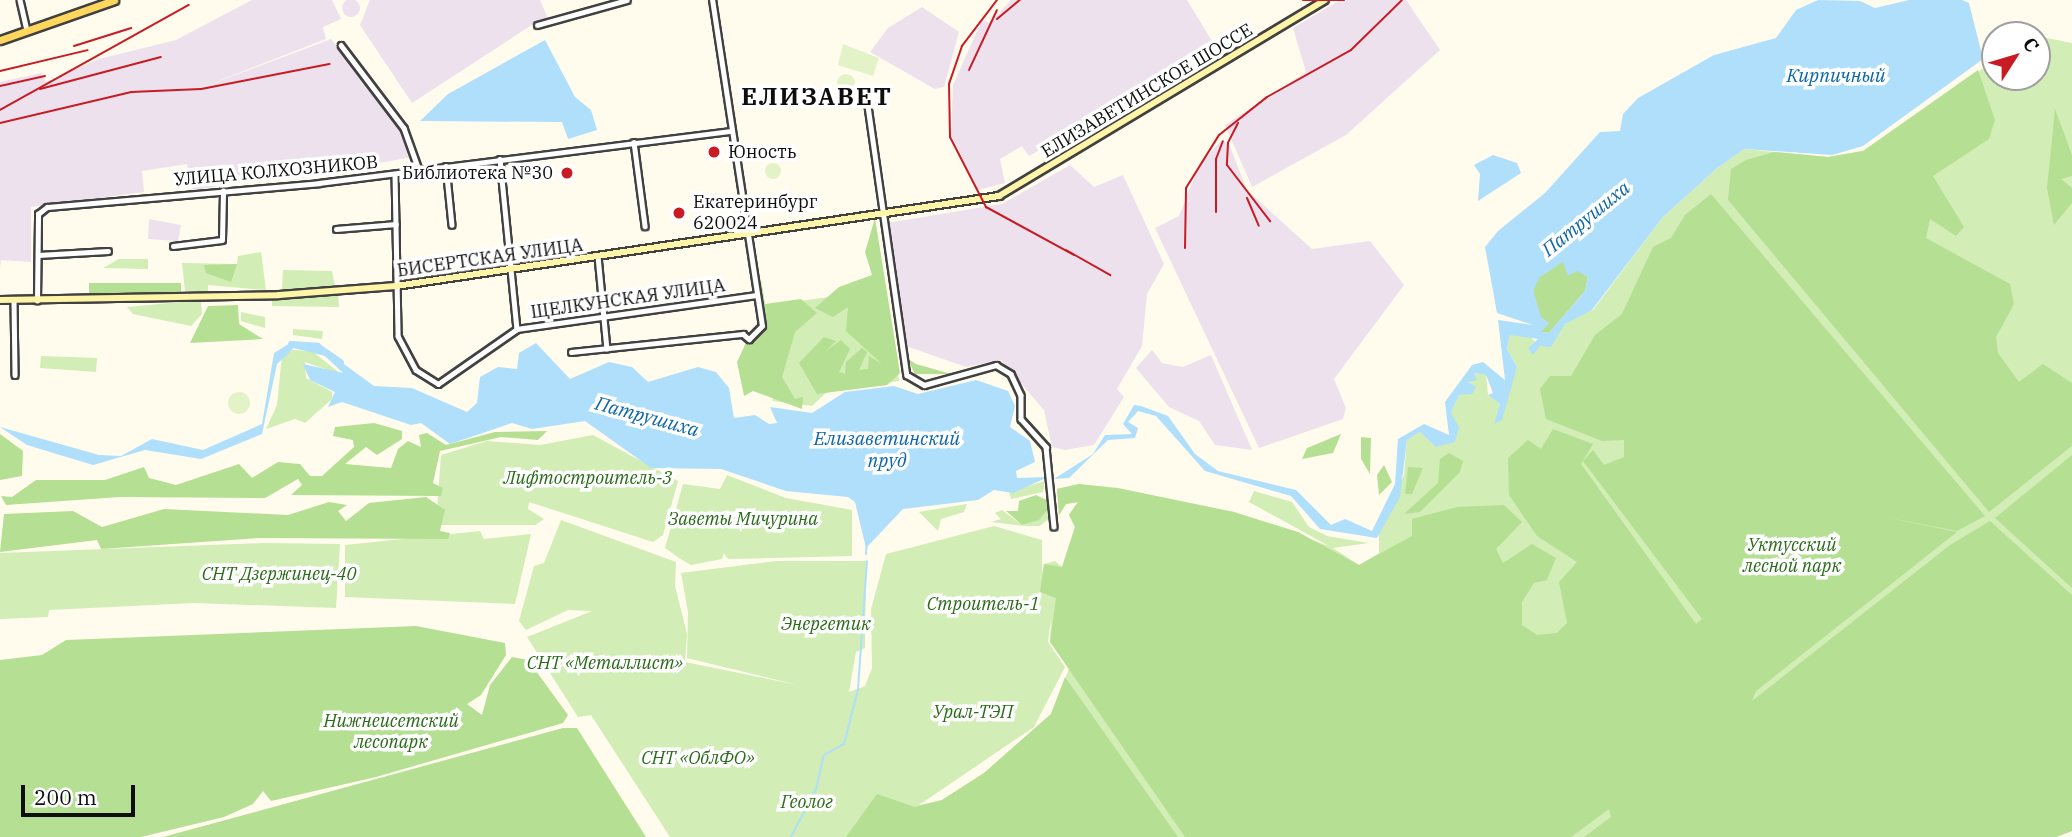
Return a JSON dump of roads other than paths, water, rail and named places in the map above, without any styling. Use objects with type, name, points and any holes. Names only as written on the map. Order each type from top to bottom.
[{"type":"main road","points":[[0,40],[114,0]]},
{"type":"main road","name":"ЕЛИЗАВЕТИНСКОЕ ШОССЕ","points":[[980,200],[999,196],[1325,0]]},
{"type":"main road","name":"БИСЕРТСКАЯ УЛИЦА","points":[[0,300],[37,302],[396,286],[980,200]]},
{"type":"street","points":[[20,0],[27,32]]},
{"type":"street","points":[[537,25],[627,0]]},
{"type":"street","points":[[570,352],[743,334],[749,339],[762,326],[712,0]]},
{"type":"street","points":[[341,45],[404,128],[419,170]]},
{"type":"street","points":[[867,99],[907,375],[924,385],[996,365],[1011,374],[1021,395],[1021,419],[1046,447],[1054,527]]},
{"type":"street","name":"УЛИЦА КОЛХОЗНИКОВ","points":[[37,302],[41,209],[395,174],[731,131]]},
{"type":"street","points":[[634,142],[645,226]]},
{"type":"street","points":[[500,159],[514,268],[517,329]]},
{"type":"street","points":[[446,166],[452,225]]},
{"type":"street","points":[[395,174],[396,286]]},
{"type":"street","points":[[173,246],[222,240],[223,191]]},
{"type":"street","points":[[336,229],[396,223]]},
{"type":"street","points":[[38,255],[108,251]]},
{"type":"street","points":[[598,256],[607,349]]},
{"type":"street","name":"ЩЕЛКУНСКАЯ УЛИЦА","points":[[396,286],[405,355],[438,384],[517,329],[756,295]]},
{"type":"street","points":[[14,300],[15,375]]},
{"type":"water","name":"Кирпичный","points":[[1818,0],[1860,1],[1875,8],[1909,0],[1962,0],[1969,3],[1981,60],[1863,146],[1832,155],[1744,149],[1716,169],[1663,217],[1592,310],[1565,324],[1551,347],[1540,346],[1533,355],[1528,348],[1538,339],[1510,335],[1507,349],[1517,367],[1502,420],[1494,424],[1500,404],[1488,395],[1493,393],[1486,375],[1474,373],[1477,380],[1468,382],[1476,387],[1472,394],[1459,395],[1451,413],[1459,427],[1455,442],[1436,447],[1420,432],[1407,440],[1400,497],[1377,538],[1320,529],[1291,496],[1205,471],[1156,416],[1138,411],[1128,422],[1138,428],[1135,438],[1108,440],[1069,478],[1054,479],[1093,454],[1105,435],[1132,434],[1123,424],[1134,405],[1141,406],[1168,416],[1195,454],[1218,471],[1296,490],[1331,525],[1345,519],[1372,531],[1395,484],[1398,439],[1424,424],[1449,435],[1445,402],[1472,365],[1483,362],[1505,380],[1498,320],[1533,325],[1497,313],[1485,247],[1498,231],[1545,193],[1600,132],[1620,131],[1623,114],[1638,98],[1714,55],[1776,38],[1796,10]],"holes":[[[1563,262],[1568,276],[1577,271],[1588,277],[1585,291],[1549,333],[1541,332],[1549,323],[1541,317],[1533,290],[1540,277]]]},
{"type":"water","points":[[545,40],[575,97],[591,110],[597,130],[568,139],[562,122],[420,121],[448,94]]},
{"type":"water","points":[[1493,155],[1517,163],[1521,173],[1478,201],[1480,174],[1474,165]]},
{"type":"water","name":"Елизаветинский пруд","points":[[290,343],[326,351],[374,386],[412,388],[467,412],[477,403],[480,377],[498,367],[517,369],[519,353],[536,343],[570,379],[609,362],[632,367],[648,382],[698,367],[716,372],[729,388],[734,418],[755,415],[769,424],[777,423],[770,407],[812,413],[845,392],[894,386],[918,394],[976,380],[1008,391],[1015,406],[1010,427],[1030,441],[1035,462],[1016,471],[1017,478],[1048,477],[1013,493],[994,490],[978,500],[903,509],[866,548],[855,502],[848,497],[786,491],[721,469],[651,468],[585,421],[532,429],[512,423],[450,444],[421,423],[411,425],[342,402],[328,407],[335,392],[310,380],[303,364],[343,373],[325,356],[294,348],[277,364],[262,434],[201,459],[145,450],[93,465],[27,445],[0,427],[99,455],[121,456],[152,439],[203,450],[262,424],[274,353]]},
{"type":"waterway","name":"Патрушиха","points":[[291,344],[317,346],[340,362]]},
{"type":"waterway","points":[[866,554],[867,538]]},
{"type":"waterway","points":[[791,837],[816,789],[824,755],[844,744],[858,689],[867,561]]},
{"type":"railway","points":[[997,0],[962,46],[949,84],[950,137],[986,207],[1074,255]]},
{"type":"railway","points":[[997,19],[1020,0]]},
{"type":"railway","points":[[1303,0],[1344,0]]},
{"type":"railway","points":[[1185,248],[1186,188],[1219,135],[1267,97],[1351,50],[1402,0]]},
{"type":"railway","points":[[0,110],[189,5]]},
{"type":"railway","points":[[969,70],[997,10]]},
{"type":"railway","points":[[74,46],[131,28]]},
{"type":"railway","points":[[0,71],[88,50]]},
{"type":"railway","points":[[40,89],[161,57]]},
{"type":"railway","points":[[0,123],[131,92],[201,89],[330,64]]},
{"type":"railway","points":[[0,86],[45,76]]},
{"type":"railway","points":[[1238,123],[1228,143],[1227,165],[1270,221]]},
{"type":"railway","points":[[1216,212],[1216,159],[1223,141]]},
{"type":"railway","points":[[1247,198],[1259,226]]},
{"type":"railway","points":[[1066,250],[1110,275]]},
{"type":"place","name":"Юность","points":[[714,152]]},
{"type":"place","name":"Библиотека №30","points":[[567,173]]},
{"type":"place","name":"Екатеринбург 620024","points":[[679,213]]},
{"type":"district","name":"ЕЛИЗАВЕТ","points":[[817,97]]},
{"type":"park label","name":"Лифтостроитель-3","points":[[588,478]]},
{"type":"park label","name":"Заветы Мичурина","points":[[743,519]]},
{"type":"park label","name":"Уктусский лесной парк","points":[[1792,556]]},
{"type":"park label","name":"СНТ Дзержинец-40","points":[[279,574]]},
{"type":"park label","name":"Строитель-1","points":[[983,604]]},
{"type":"park label","name":"Энергетик","points":[[826,624]]},
{"type":"park label","name":"СНТ «Металлист»","points":[[605,663]]},
{"type":"park label","name":"Урал-ТЭП","points":[[973,712]]},
{"type":"park label","name":"Нижнеисетский лесопарк","points":[[391,732]]},
{"type":"park label","name":"СНТ «ОблФО»","points":[[698,758]]},
{"type":"park label","name":"Геолог","points":[[807,802]]}]
